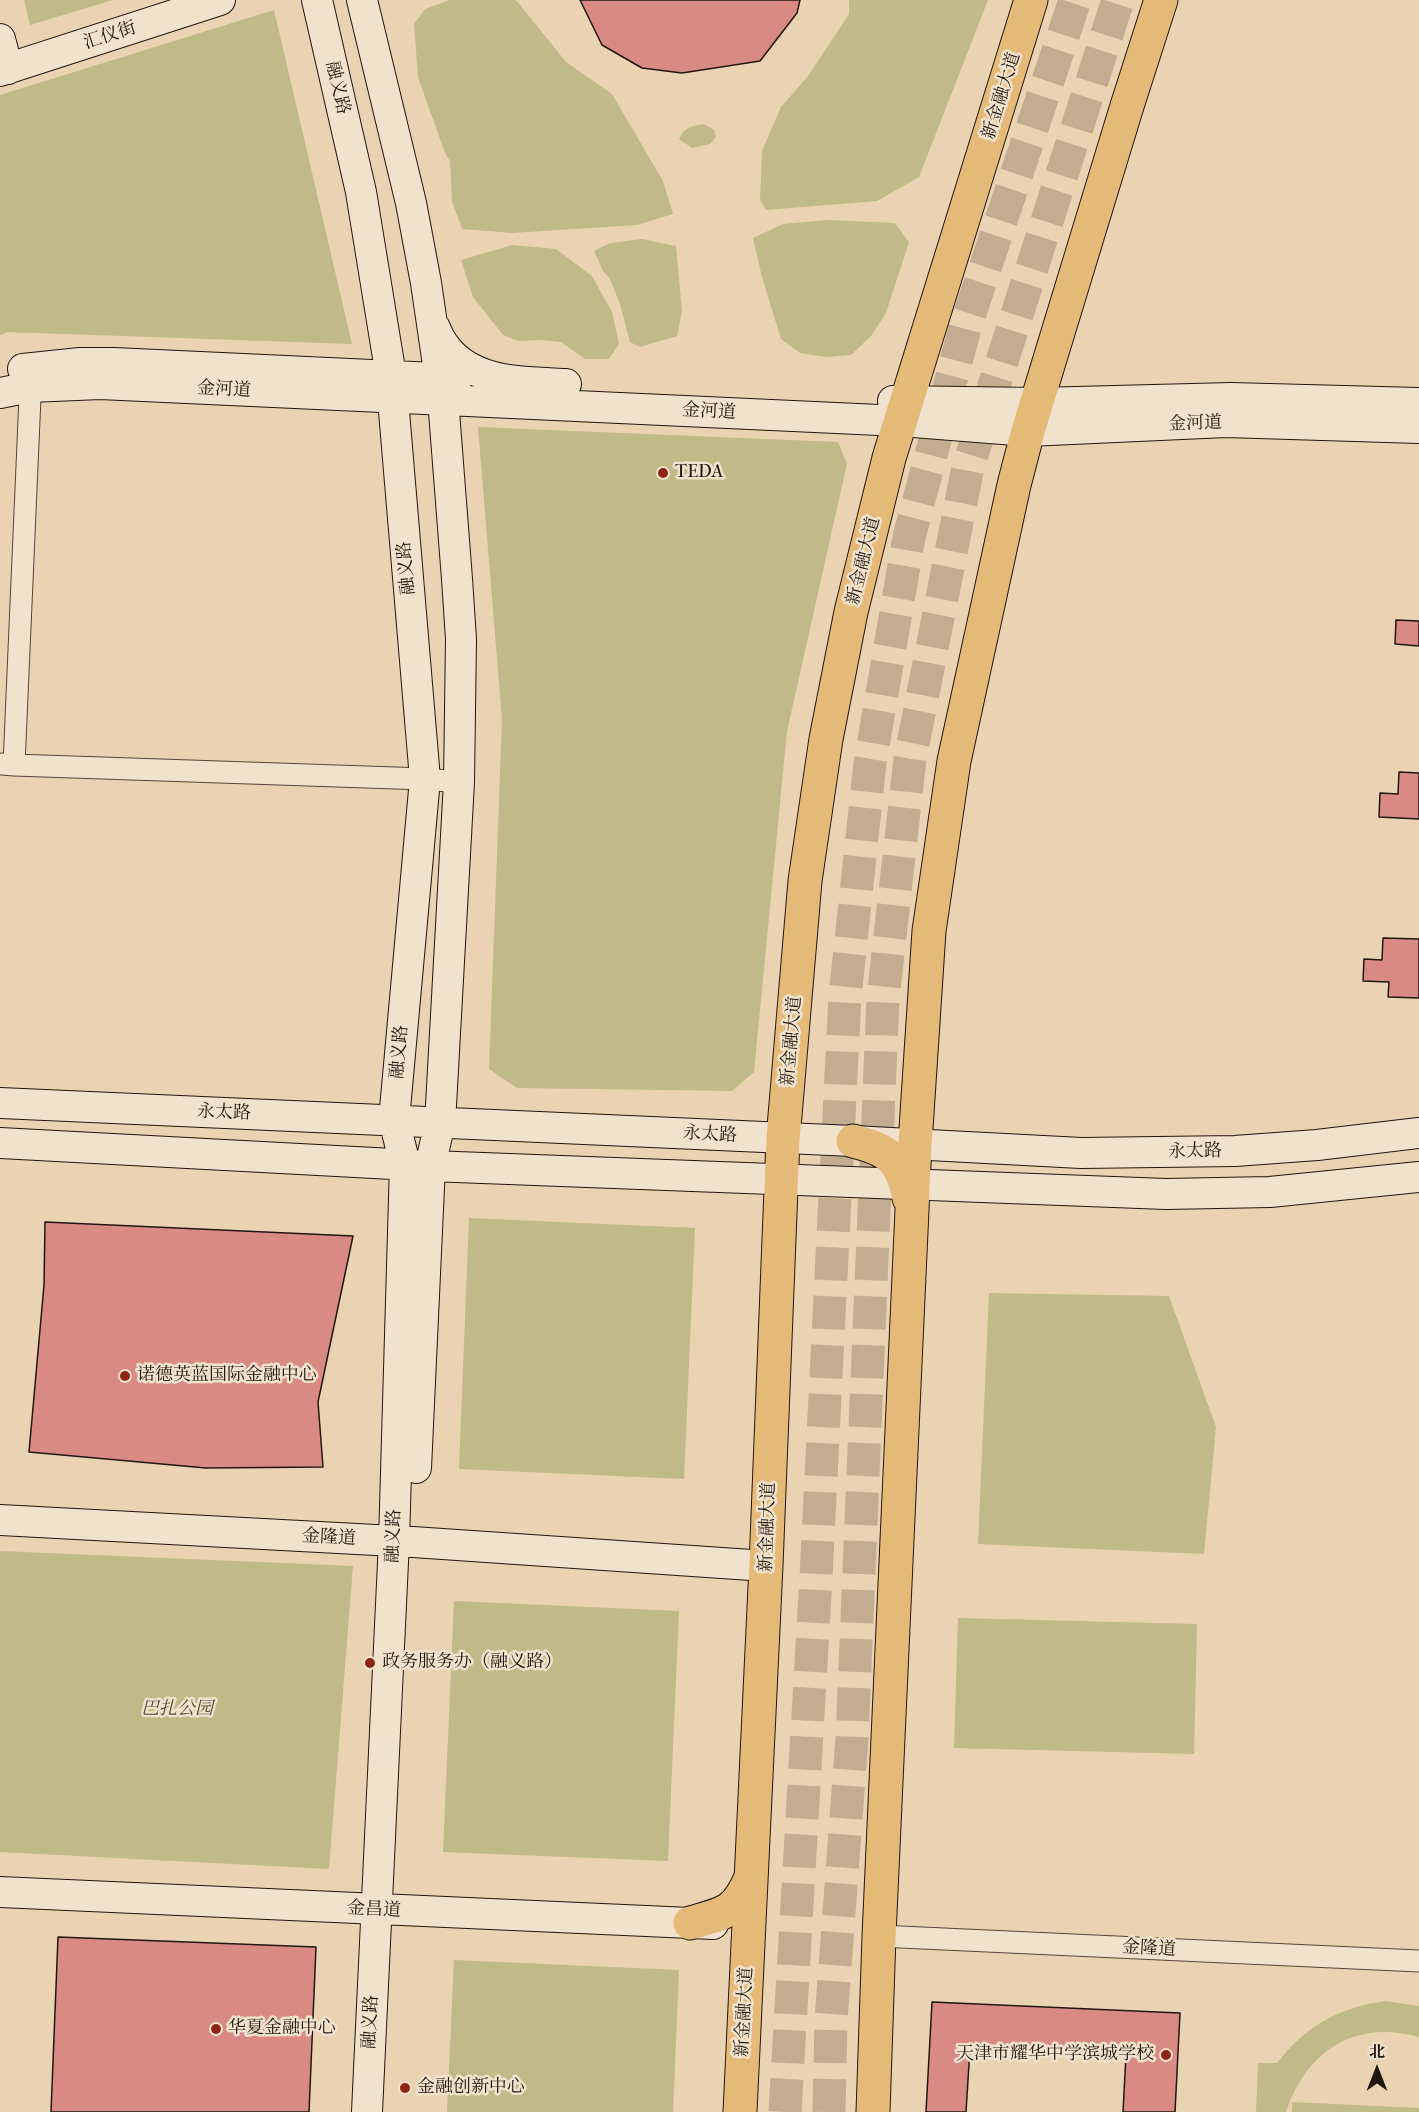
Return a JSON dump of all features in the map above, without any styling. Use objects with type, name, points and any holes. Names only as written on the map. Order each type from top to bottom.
[{"type":"main road","name":"新金融大道","points":[[740,2112],[766,1566],[783,1138],[805,881],[826,739],[851,612],[889,458],[1031,0]]},
{"type":"main road","points":[[873,2112],[910,1193],[929,930],[954,761],[1014,485],[1161,0]]},
{"type":"main road","points":[[853,1141],[882,1149],[892,1157],[910,1193]]},
{"type":"main road","points":[[690,1923],[730,1910],[742,1897],[751,1876]]},
{"type":"street","name":"汇仪街","points":[[4,70],[220,0]]},
{"type":"street","name":"融义路","points":[[317,0],[361,192],[395,383],[407,580],[425,779],[394,1120],[417,1165]]},
{"type":"street","name":"融义路","points":[[362,0],[414,214],[431,314],[450,466],[461,639],[459,782],[440,1123],[417,1165],[404,1541],[379,1916],[383,1957],[385,2112]]},
{"type":"street","points":[[0,39],[4,70]]},
{"type":"street","points":[[395,383],[417,362],[427,346],[431,314]]},
{"type":"street","points":[[431,314],[441,341],[456,360],[468,368],[514,381],[904,411]]},
{"type":"street","name":"金河道","points":[[0,393],[31,377],[80,363],[114,363],[441,388],[1033,417],[1419,428]]},
{"type":"street","name":"金河道","points":[[0,372],[100,384],[343,395],[368,392],[395,383]]},
{"type":"street","points":[[31,377],[7,765],[459,782]]},
{"type":"street","name":"金河道","points":[[441,388],[514,381]]},
{"type":"street","name":"金河道","points":[[1033,417],[1231,398],[1419,403]]},
{"type":"street","points":[[442,1056],[449,1083],[456,1097],[469,1110],[480,1119],[512,1126]]},
{"type":"street","name":"永太路","points":[[0,1103],[1081,1153],[1235,1151],[1317,1145],[1419,1133]]},
{"type":"street","points":[[0,1143],[417,1165],[782,1180],[910,1193],[1270,1192],[1419,1177]]},
{"type":"street","name":"金隆道","points":[[0,1520],[404,1541],[766,1566]]},
{"type":"street","name":"金昌道","points":[[0,1892],[379,1916]]},
{"type":"street","name":"金昌道","points":[[0,1900],[748,1930]]},
{"type":"street","points":[[379,1916],[429,1912],[690,1923],[748,1930]]},
{"type":"street","name":"金隆道","points":[[879,1936],[1419,1961]]},
{"type":"street","name":"融义路","points":[[367,2112],[383,1957]]},
{"type":"green space","points":[[24,0],[113,0],[30,25]]},
{"type":"green space","points":[[450,0],[516,0],[566,62],[612,94],[663,181],[673,214],[637,225],[512,233],[462,229],[452,201],[450,161],[445,153],[418,77],[414,24],[425,9]]},
{"type":"green space","points":[[849,0],[988,0],[919,177],[877,201],[766,210],[760,200],[762,151],[781,107],[808,76],[849,14]]},
{"type":"green space","points":[[274,10],[352,344],[8,332],[0,335],[0,95]]},
{"type":"green space","points":[[704,124],[714,130],[716,137],[710,144],[692,148],[679,139],[692,126]]},
{"type":"green space","points":[[828,220],[895,223],[909,242],[886,313],[871,336],[851,355],[826,357],[800,353],[781,339],[753,238],[783,224]]},
{"type":"green space","points":[[642,239],[676,246],[682,311],[677,336],[640,347],[630,342],[620,304],[610,279],[603,271],[594,251],[610,243]]},
{"type":"green space","points":[[512,245],[556,249],[592,276],[612,312],[619,344],[609,359],[585,359],[561,342],[518,341],[503,335],[473,297],[461,260]]},
{"type":"green space","points":[[478,427],[838,442],[847,464],[787,731],[754,1072],[732,1091],[517,1088],[489,1069],[502,720]]},
{"type":"green space","points":[[469,1218],[695,1228],[684,1479],[459,1469]]},
{"type":"green space","points":[[989,1293],[1169,1296],[1216,1427],[1204,1554],[978,1544]]},
{"type":"green space","name":"巴扎公园","points":[[0,1551],[353,1566],[329,1869],[0,1852]]},
{"type":"green space","points":[[454,1601],[679,1611],[668,1861],[443,1852]]},
{"type":"green space","points":[[958,1618],[1197,1624],[1194,1754],[954,1748]]},
{"type":"green space","points":[[454,1960],[679,1970],[673,2112],[447,2112]]},
{"type":"green space","points":[[1385,2001],[1419,2006],[1419,2037],[1396,2033],[1374,2033],[1354,2037],[1336,2045],[1306,2072],[1286,2112],[1256,2112],[1258,2063],[1277,2063],[1300,2038],[1325,2020],[1353,2008]]},
{"type":"green space","points":[[1292,2102],[1419,2108],[1419,2112],[1292,2112]]},
{"type":"building","points":[[580,0],[800,0],[797,13],[760,61],[682,73],[642,68],[602,45]]},
{"type":"building","points":[[1396,620],[1419,621],[1419,646],[1395,644]]},
{"type":"building","points":[[1399,772],[1419,773],[1419,819],[1379,817],[1380,793],[1398,794]]},
{"type":"building","points":[[1383,938],[1419,939],[1419,998],[1388,997],[1389,982],[1363,981],[1364,959],[1382,960]]},
{"type":"building","points":[[45,1222],[353,1236],[318,1402],[323,1467],[206,1468],[29,1452],[44,1285]]},
{"type":"building","name":"华夏金融中心","points":[[58,1937],[316,1947],[309,2112],[51,2112]]},
{"type":"building","points":[[932,2002],[1180,2013],[1175,2112],[1123,2112],[1126,2055],[970,2048],[966,2112],[926,2112]]},
{"type":"tunnel","points":[[785,2112],[816,1577],[845,996],[870,763],[909,537],[965,328],[1075,0]]},
{"type":"tunnel","points":[[829,2112],[831,2020],[852,1738],[883,998],[910,759],[968,467],[1118,0]]},
{"type":"place","name":"TEDA","points":[[663,473]]},
{"type":"place","name":"诺德英蓝国际金融中心","points":[[125,1376]]},
{"type":"place","name":"政务服务办（融义路）","points":[[370,1663]]},
{"type":"place","name":"华夏金融中心","points":[[216,2029]]},
{"type":"place","name":"天津市耀华中学滨城学校","points":[[1166,2055]]},
{"type":"place","name":"金融创新中心","points":[[405,2088]]}]
